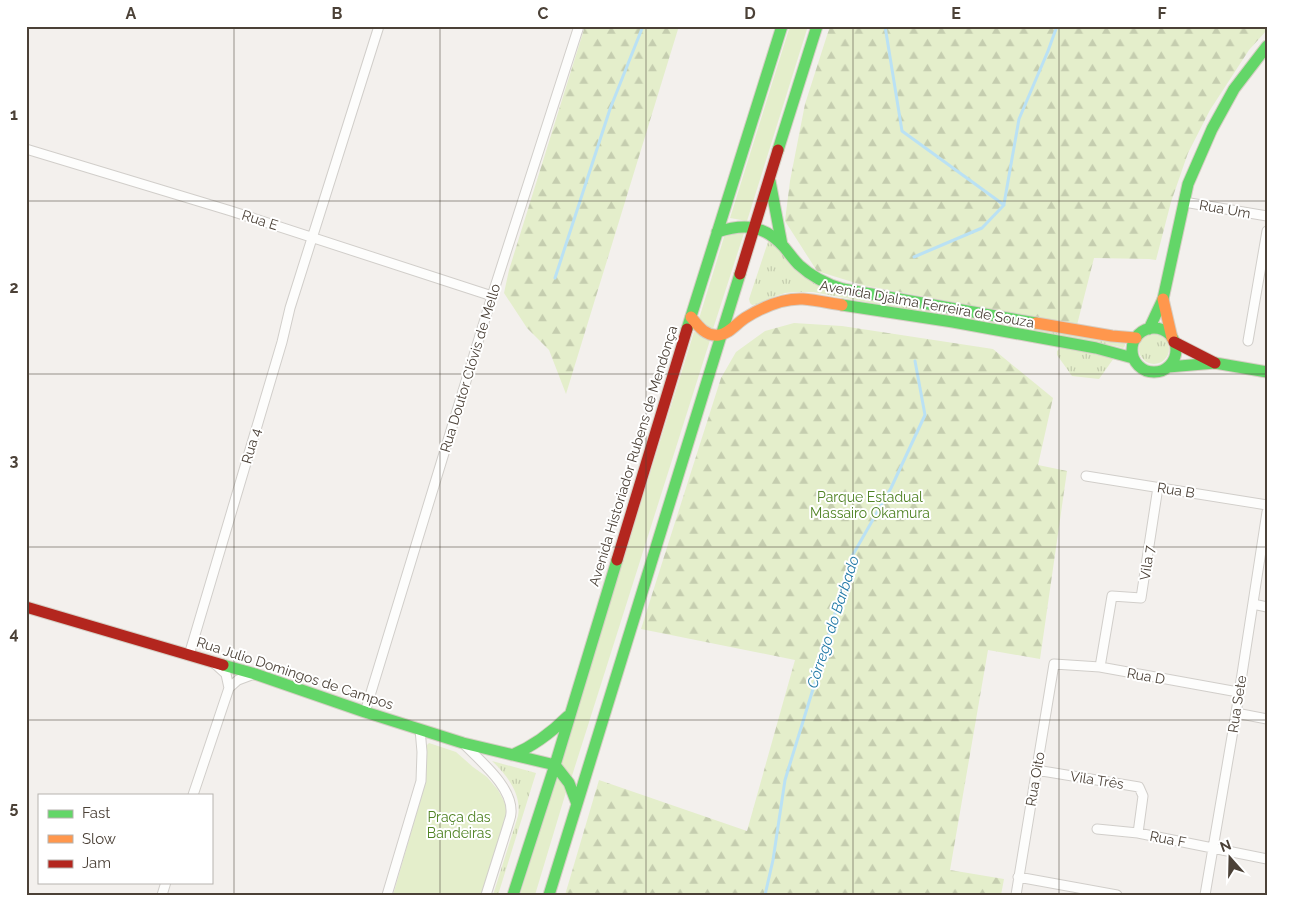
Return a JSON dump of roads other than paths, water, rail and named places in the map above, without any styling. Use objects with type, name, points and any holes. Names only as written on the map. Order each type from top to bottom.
[{"type":"main road","points":[[549,895],[817,26]]},
{"type":"main road","name":"Avenida Historiador Rubens de Mendonça","points":[[513,895],[555,765],[778,27]]},
{"type":"main road","points":[[1134,358],[1133,344],[1140,334],[1149,329],[1163,299],[1188,184],[1212,129],[1234,89],[1267,46]]},
{"type":"main road","points":[[770,180],[782,245]]},
{"type":"main road","points":[[717,232],[741,226],[754,227]]},
{"type":"main road","name":"Avenida Djalma Ferreira de Souza","points":[[754,227],[769,233],[803,269],[833,287],[1112,336],[1136,338]]},
{"type":"main road","name":"Avenida Djalma Ferreira de Souza","points":[[722,334],[741,320],[759,311],[783,301],[802,299],[953,322],[1096,348],[1134,358],[1140,367],[1151,372],[1168,367],[1214,363],[1267,372]]},
{"type":"main road","points":[[1163,299],[1176,349],[1175,356],[1168,367]]},
{"type":"main road","points":[[953,322],[956,309]]},
{"type":"main road","points":[[691,317],[704,332],[713,335],[722,334]]},
{"type":"main road","name":"Avenida Djalma Ferreira de Souza","points":[[1149,329],[1156,328],[1162,330],[1173,340],[1214,363]]},
{"type":"main road","name":"Rua Julio Domingos de Campos","points":[[26,608],[255,674],[463,743],[555,765]]},
{"type":"main road","points":[[512,755],[540,742],[570,714]]},
{"type":"main road","points":[[555,765],[569,783],[577,804]]},
{"type":"street","name":"Rua 4","points":[[189,655],[282,342],[290,308],[379,26]]},
{"type":"street","name":"Rua Doutor Clóvis de Mello","points":[[365,712],[492,296],[579,26]]},
{"type":"street","name":"Rua E","points":[[26,149],[221,208],[492,296]]},
{"type":"street","name":"Rua Um","points":[[1184,202],[1267,216]]},
{"type":"street","points":[[1248,341],[1262,288],[1267,231]]},
{"type":"street","name":"Rua B","points":[[1086,476],[1267,505]]},
{"type":"street","name":"Vila 7","points":[[1100,667],[1112,596],[1141,598],[1158,487]]},
{"type":"street","name":"Rua Sete","points":[[1205,895],[1214,849],[1267,512]]},
{"type":"street","points":[[1252,604],[1267,607]]},
{"type":"street","points":[[213,662],[226,674],[229,688]]},
{"type":"street","name":"Rua D","points":[[1054,664],[1100,667],[1238,692]]},
{"type":"street","name":"Rua Oito","points":[[1016,895],[1054,664]]},
{"type":"street","points":[[193,794],[229,688],[238,680],[255,674]]},
{"type":"street","points":[[1236,713],[1267,718]]},
{"type":"street","points":[[387,895],[420,781],[422,752],[420,729]]},
{"type":"street","points":[[463,743],[497,778],[510,803],[511,813],[508,825],[486,895]]},
{"type":"street","name":"Vila Três","points":[[1036,770],[1139,787],[1143,796],[1138,834]]},
{"type":"street","name":"Rua F","points":[[1097,829],[1138,834],[1267,859]]},
{"type":"street","points":[[1018,877],[1117,895]]},
{"type":"waterway","points":[[555,278],[610,109],[643,26]]},
{"type":"waterway","name":"Córrego do Barbado","points":[[885,26],[902,131],[1004,205],[982,228],[914,257]]},
{"type":"waterway","points":[[1004,204],[1019,119],[1057,26]]},
{"type":"waterway","name":"Córrego do Barbado","points":[[765,895],[773,860],[785,780],[851,558],[891,488],[925,415],[915,361]]},
{"type":"park label","name":"Parque Estadual Massairo Okamura","points":[[870,506]]},
{"type":"park label","name":"Praça das Bandeiras","points":[[459,826]]}]
